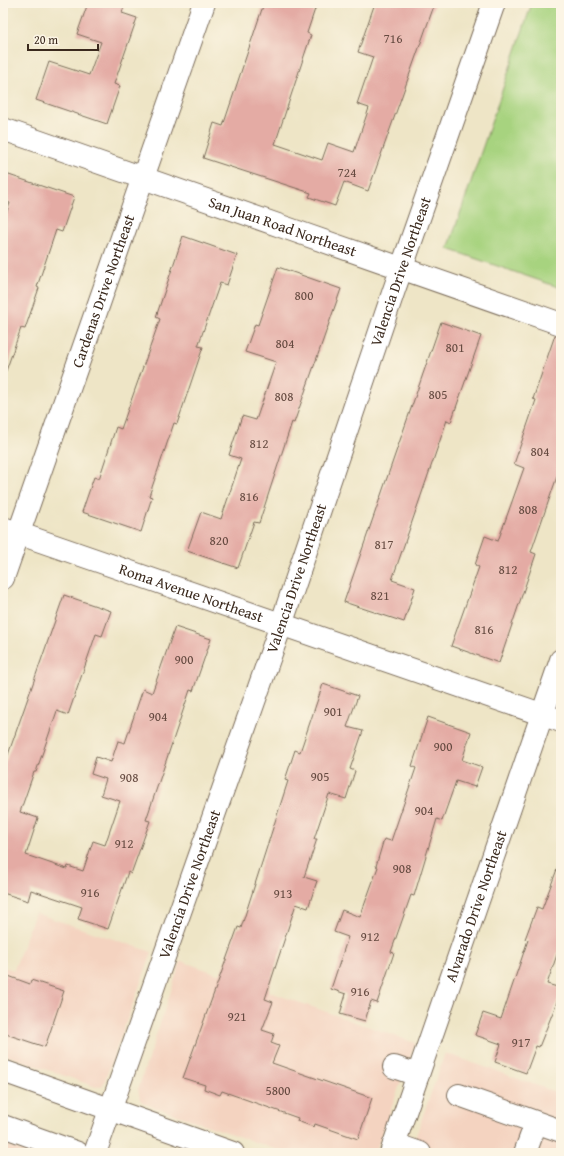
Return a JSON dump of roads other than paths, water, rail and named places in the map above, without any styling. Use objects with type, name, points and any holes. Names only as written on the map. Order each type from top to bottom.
[{"type":"street","name":"Cardenas Drive Northeast","points":[[3,578],[11,530],[143,179],[204,3]]},
{"type":"street","name":"Valencia Drive Northeast","points":[[95,1153],[281,625],[402,267],[494,3]]},
{"type":"street","name":"San Juan Road Northeast","points":[[3,129],[143,179],[402,267],[561,324]]},
{"type":"street","name":"Roma Avenue Northeast","points":[[11,530],[551,718]]},
{"type":"street","name":"Alvarado Drive Northeast","points":[[392,1148],[551,718],[561,660]]},
{"type":"street","points":[[394,1067],[418,1075]]},
{"type":"street","points":[[3,1071],[233,1153]]},
{"type":"street","points":[[459,1095],[561,1132]]},
{"type":"street","points":[[525,1153],[536,1123]]},
{"type":"street","points":[[3,1126],[78,1153]]},
{"type":"street","points":[[392,1148],[420,1153]]}]
